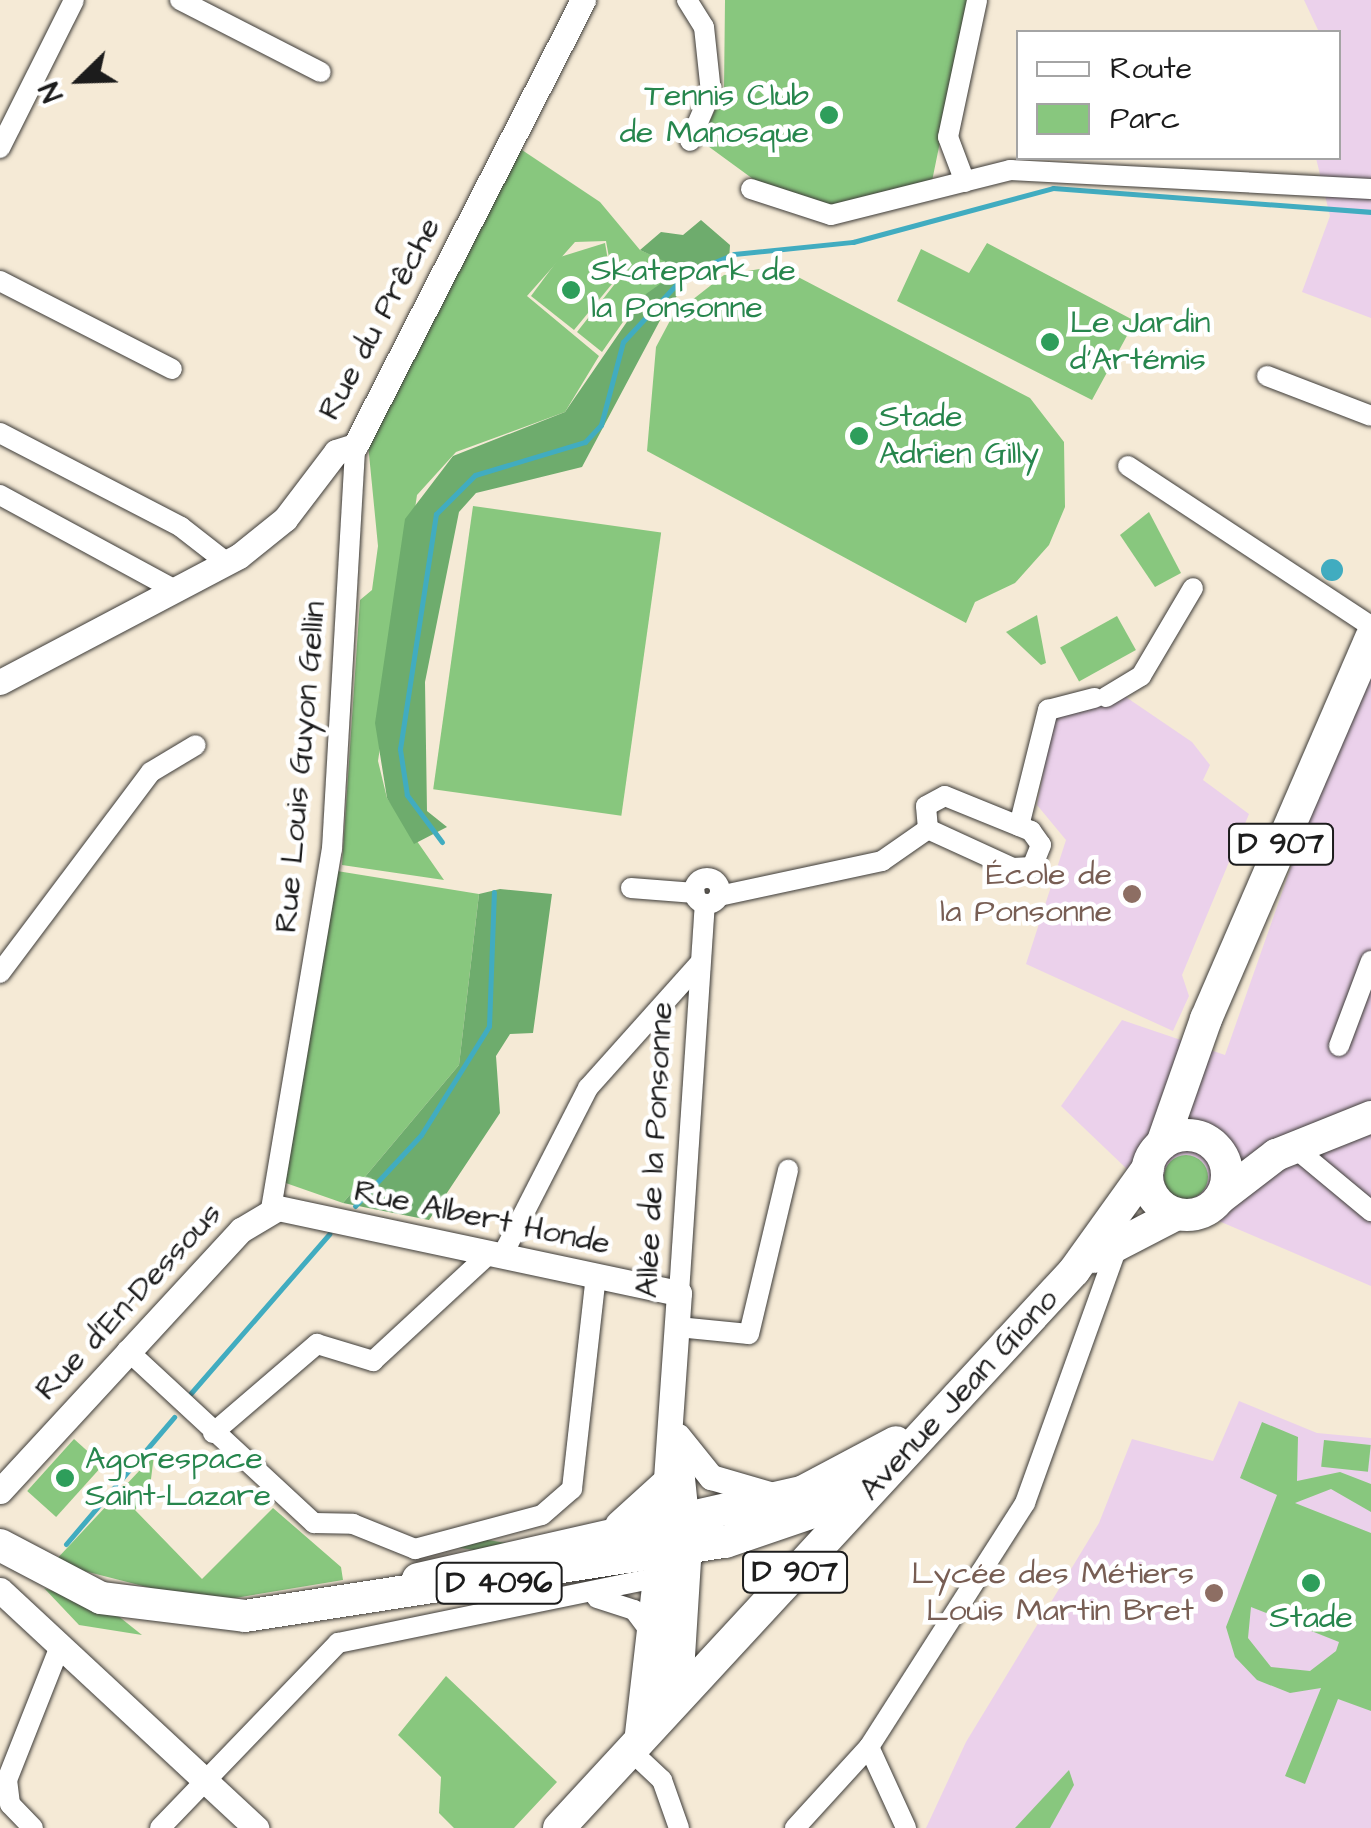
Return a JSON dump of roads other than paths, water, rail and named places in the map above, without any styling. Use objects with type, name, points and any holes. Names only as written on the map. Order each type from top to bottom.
[{"type":"main road","name":"D 907","points":[[1155,1156],[1194,1052],[1371,636]]},
{"type":"main road","points":[[1194,1052],[1213,1142],[1228,1176],[1220,1198]]},
{"type":"main road","points":[[1286,1151],[1195,1136],[1155,1156],[1151,1192],[1177,1214],[1201,1213],[1286,1151],[1371,1118]]},
{"type":"main road","name":"Avenue Jean Giono","points":[[559,1828],[657,1712],[1074,1272],[1155,1156]]},
{"type":"main road","name":"Avenue Jean Giono","points":[[1074,1272],[1120,1239],[1177,1214]]},
{"type":"main road","name":"D 4096","points":[[332,1606],[617,1528],[675,1543],[804,1491],[908,1436],[948,1407]]},
{"type":"main road","points":[[675,1543],[812,1500],[908,1436]]},
{"type":"main road","name":"D 4096","points":[[1,1545],[56,1581],[128,1605],[214,1616],[332,1606],[802,1518],[890,1469]]},
{"type":"main road","points":[[617,1528],[664,1486]]},
{"type":"main road","points":[[657,1712],[654,1636],[675,1543]]},
{"type":"main road","points":[[657,1712],[675,1543]]},
{"type":"street","points":[[0,148],[74,0]]},
{"type":"street","points":[[180,0],[321,72]]},
{"type":"street","name":"Rue du Prêche","points":[[0,682],[227,563],[284,519],[336,452],[355,446],[583,0]]},
{"type":"street","points":[[687,0],[702,23],[710,92],[690,141]]},
{"type":"street","points":[[965,182],[948,133],[977,0]]},
{"type":"street","points":[[750,189],[832,215],[965,182],[1084,168],[1371,188]]},
{"type":"street","points":[[0,281],[172,370]]},
{"type":"street","points":[[1267,376],[1371,416]]},
{"type":"street","points":[[0,433],[181,527],[227,563]]},
{"type":"street","name":"Rue Louis Guyon Gellin","points":[[270,1209],[332,850],[355,446]]},
{"type":"street","points":[[1128,466],[1371,626]]},
{"type":"street","points":[[0,495],[177,591]]},
{"type":"street","points":[[1019,826],[1048,710],[1100,697],[1141,676],[1193,588]]},
{"type":"street","points":[[0,974],[152,772],[196,745]]},
{"type":"street","points":[[940,796],[1019,826],[1041,846],[1022,871],[928,829],[924,813],[940,796]]},
{"type":"street","points":[[631,888],[709,893],[882,861],[909,846],[928,829]]},
{"type":"street","name":"Allée de la Ponsonne","points":[[675,1543],[664,1486],[674,1400],[700,964],[709,893]]},
{"type":"street","points":[[1339,1046],[1371,961]]},
{"type":"street","points":[[207,1427],[316,1344],[373,1361],[496,1254],[588,1088],[700,964]]},
{"type":"street","points":[[1286,1151],[1371,1211]]},
{"type":"street","points":[[678,1326],[749,1334],[788,1170]]},
{"type":"street","name":"Rue Albert Honde","points":[[270,1209],[321,1216],[679,1293]]},
{"type":"street","name":"Rue d'En-Dessous","points":[[0,1491],[127,1350],[270,1209]]},
{"type":"street","points":[[796,1828],[869,1747],[1030,1493],[1120,1239]]},
{"type":"street","points":[[127,1350],[314,1523],[352,1524],[392,1547],[464,1540],[542,1515],[565,1499],[578,1470],[596,1276]]},
{"type":"street","name":"Allée de la Ponsonne","points":[[674,1400],[678,1436],[675,1543]]},
{"type":"street","points":[[678,1436],[723,1484],[804,1491]]},
{"type":"street","points":[[160,1828],[330,1648],[575,1596],[675,1543]]},
{"type":"street","points":[[0,1590],[256,1828]]},
{"type":"street","points":[[575,1596],[626,1605],[654,1636]]},
{"type":"street","points":[[33,1828],[6,1792],[60,1646]]},
{"type":"street","points":[[657,1712],[662,1780],[679,1828]]},
{"type":"street","points":[[869,1747],[906,1828]]},
{"type":"water","points":[[1332,559],[1340,562],[1340,578],[1332,581],[1324,578],[1321,570],[1324,562]]},
{"type":"waterway","points":[[442,842],[407,795],[400,749],[436,514],[475,475],[585,442],[601,425],[623,342],[686,274],[734,254],[853,242],[1053,188],[1371,212]]},
{"type":"waterway","points":[[355,1206],[421,1135],[489,1026],[494,892]]},
{"type":"waterway","points":[[191,1393],[329,1234]]},
{"type":"waterway","points":[[66,1544],[174,1417]]},
{"type":"place","name":"Tennis Club de Manosque","points":[[829,115]]},
{"type":"place","name":"Skatepark de la Ponsonne","points":[[571,290]]},
{"type":"place","name":"Le Jardin d'Artémis","points":[[1050,342]]},
{"type":"place","name":"Stade Adrien Gilly","points":[[859,436]]},
{"type":"place","name":"École de la Ponsonne","points":[[1132,894]]},
{"type":"place","name":"Agorespace Saint-Lazare","points":[[65,1478]]},
{"type":"place","name":"Stade","points":[[1311,1583]]},
{"type":"place","name":"Lycée des Métiers Louis Martin Bret","points":[[1214,1593]]}]
